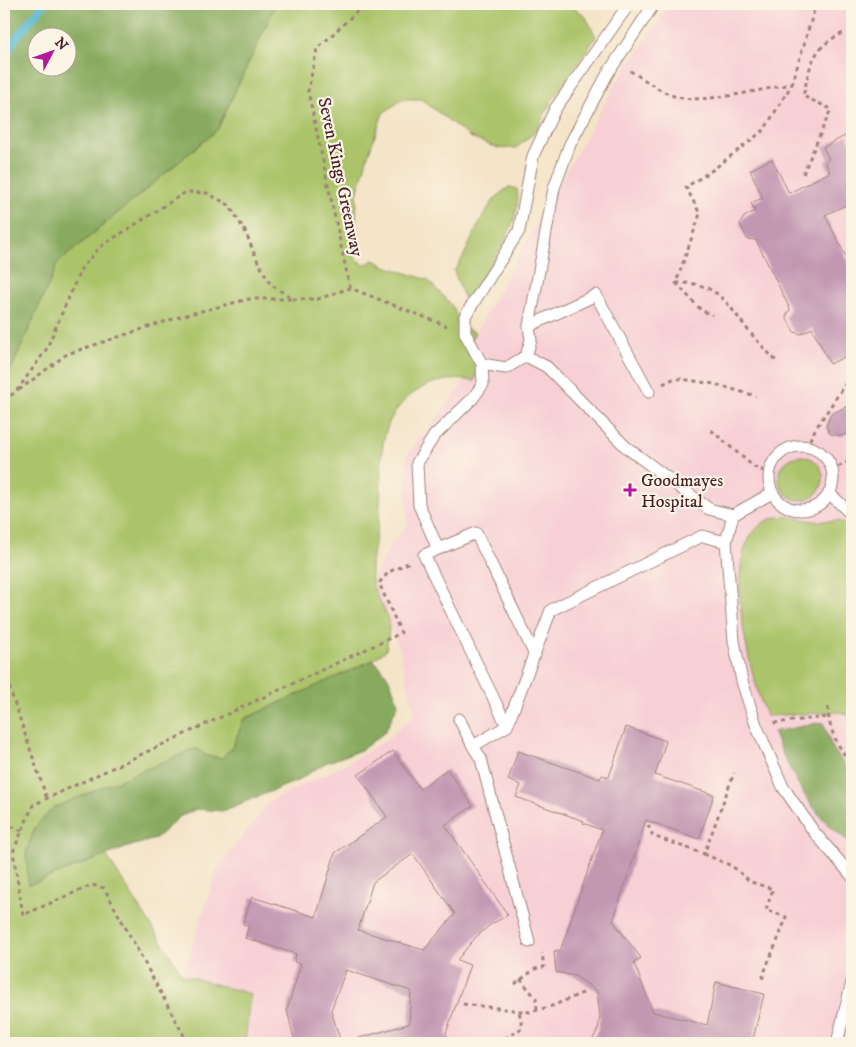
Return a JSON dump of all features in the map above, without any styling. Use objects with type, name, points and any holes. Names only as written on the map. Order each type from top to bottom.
[{"type":"lane","points":[[438,549],[419,504],[418,463],[434,436],[473,398],[483,384],[482,364],[465,333],[465,316],[519,231],[533,156],[555,109],[629,4]]},
{"type":"lane","points":[[482,364],[506,368],[526,356],[531,340],[529,326],[554,188],[570,144],[614,64],[654,4]]},
{"type":"lane","points":[[529,326],[596,295],[649,392]]},
{"type":"lane","points":[[526,356],[547,366],[626,447],[709,509],[733,515],[772,493]]},
{"type":"lane","points":[[796,446],[806,447],[822,455],[832,470],[832,485],[829,493],[815,507],[796,510],[778,501],[772,493],[769,473],[778,455],[796,446]]},
{"type":"lane","points":[[829,493],[852,515]]},
{"type":"lane","points":[[733,515],[726,542],[734,641],[742,681],[756,725],[783,787],[814,832],[852,876]]},
{"type":"lane","points":[[507,726],[424,555],[476,533],[536,655]]},
{"type":"lane","points":[[474,746],[507,726],[536,655],[551,610],[702,536],[726,542]]},
{"type":"lane","points":[[459,719],[481,759],[529,942]]},
{"type":"lane","points":[[837,1043],[852,986]]},
{"type":"path","name":"Seven Kings Greenway","points":[[350,288],[308,91],[317,49],[366,4]]},
{"type":"path","points":[[676,283],[700,214],[686,187],[714,169],[764,130],[792,84],[816,4]]},
{"type":"path","points":[[803,174],[831,109],[803,96],[814,57],[827,40],[843,33]]},
{"type":"path","points":[[614,64],[636,74],[654,87],[676,96],[717,96],[792,84]]},
{"type":"path","points":[[16,392],[46,350],[81,269],[100,247],[186,192],[207,193],[229,205],[245,230],[256,258],[271,284],[294,299]]},
{"type":"path","points":[[676,283],[701,310],[712,315]]},
{"type":"path","points":[[676,283],[690,283],[720,294],[745,327],[776,361]]},
{"type":"path","points":[[4,400],[67,354],[182,316],[249,299],[318,299],[350,288],[465,333]]},
{"type":"path","points":[[806,447],[816,428],[852,374]]},
{"type":"path","points":[[649,392],[675,378],[714,384],[756,396]]},
{"type":"path","points":[[711,430],[754,467],[769,473]]},
{"type":"path","points":[[832,470],[852,460]]},
{"type":"path","points":[[188,1043],[104,888],[92,885],[23,915],[13,852],[33,805],[401,633],[379,583],[389,572],[424,555]]},
{"type":"path","points":[[4,672],[47,799]]},
{"type":"path","points":[[828,707],[828,717],[837,745],[852,766]]},
{"type":"path","points":[[769,723],[828,717]]},
{"type":"path","points":[[704,854],[734,773]]},
{"type":"path","points":[[4,823],[22,831]]},
{"type":"path","points":[[648,825],[653,836],[732,866],[751,882],[773,889],[766,910],[786,917],[780,938],[768,960],[762,980]]},
{"type":"path","points":[[516,984],[535,969],[544,967],[542,948]]},
{"type":"path","points":[[520,979],[536,998],[537,1010]]},
{"type":"path","points":[[463,1004],[530,1012],[585,992]]},
{"type":"path","points":[[498,1043],[522,1028],[519,1010]]},
{"type":"path","points":[[506,1038],[511,1043]]},
{"type":"shaded area","name":"Goodmayes Hospital","points":[[670,4],[852,4],[852,1043],[245,1043],[250,994],[183,975],[217,869],[270,801],[349,762],[387,740],[415,714],[400,651],[372,582],[387,551],[407,524],[407,455],[466,380],[475,381],[477,364],[466,349],[616,83]]},
{"type":"green space","points":[[4,4],[276,4],[217,130],[58,263],[10,372],[4,378]]},
{"type":"green space","points":[[276,4],[569,4],[586,17],[596,37],[551,102],[536,131],[516,148],[497,148],[470,137],[421,99],[403,99],[383,113],[368,155],[357,195],[355,258],[364,265],[374,260],[385,266],[428,280],[453,307],[457,317],[456,325],[475,332],[466,349],[477,364],[475,381],[445,380],[417,391],[402,403],[392,417],[386,431],[381,464],[379,516],[371,572],[373,587],[388,621],[389,630],[386,650],[373,660],[244,719],[233,746],[222,758],[207,756],[35,827],[26,853],[29,885],[106,855],[183,975],[250,994],[245,1043],[4,1043],[4,378],[10,372],[58,263],[217,130]]},
{"type":"green space","points":[[510,187],[517,189],[518,202],[515,217],[492,262],[465,300],[454,271],[492,202]]},
{"type":"green space","points":[[797,456],[805,456],[817,462],[823,478],[817,494],[805,500],[797,500],[785,494],[779,482],[779,474],[785,462]]},
{"type":"green space","points":[[785,516],[813,521],[839,521],[852,528],[852,716],[840,712],[766,716],[751,666],[744,634],[740,601],[741,570],[747,543],[761,524]]},
{"type":"green space","points":[[373,660],[392,685],[398,704],[385,732],[361,750],[325,763],[297,781],[222,811],[196,809],[179,817],[155,839],[128,847],[28,885],[26,853],[35,827],[53,808],[196,748],[207,756],[222,758],[233,746],[244,719]]},
{"type":"green space","points":[[823,722],[832,747],[852,776],[852,843],[825,821],[804,794],[773,732]]},
{"type":"building","points":[[847,135],[852,146],[852,202],[825,215],[852,269],[852,353],[830,364],[812,328],[801,334],[794,332],[786,317],[790,309],[756,240],[747,239],[740,224],[744,217],[755,211],[751,203],[763,198],[750,170],[772,159],[789,193],[830,172],[825,162],[829,159],[823,147]]},
{"type":"building","points":[[852,404],[852,431],[842,436],[830,434],[826,426],[831,414]]},
{"type":"building","points":[[626,727],[666,741],[655,775],[714,795],[699,839],[646,820],[613,921],[641,958],[634,963],[653,1012],[707,1025],[716,982],[764,994],[752,1043],[591,1043],[598,1029],[600,1017],[597,991],[575,976],[556,972],[554,951],[560,951],[602,830],[583,823],[584,821],[516,797],[521,785],[508,780],[518,751],[600,779],[602,775],[609,777]]},
{"type":"building","points":[[393,751],[420,789],[447,769],[473,806],[445,825],[508,915],[490,925],[475,938],[457,960],[470,965],[446,1033],[449,1043],[360,1043],[359,1038],[409,1024],[411,991],[346,970],[331,1010],[341,1043],[295,1043],[287,1010],[301,964],[294,962],[296,954],[245,938],[249,926],[243,924],[252,897],[316,917],[335,853],[387,817],[358,775]],"holes":[[[413,854],[455,914],[424,950],[358,930],[373,882]]]},
{"type":"waterway","points":[[4,57],[16,38],[44,4]]},
{"type":"place","name":"Goodmayes Hospital","points":[[630,490]]}]
